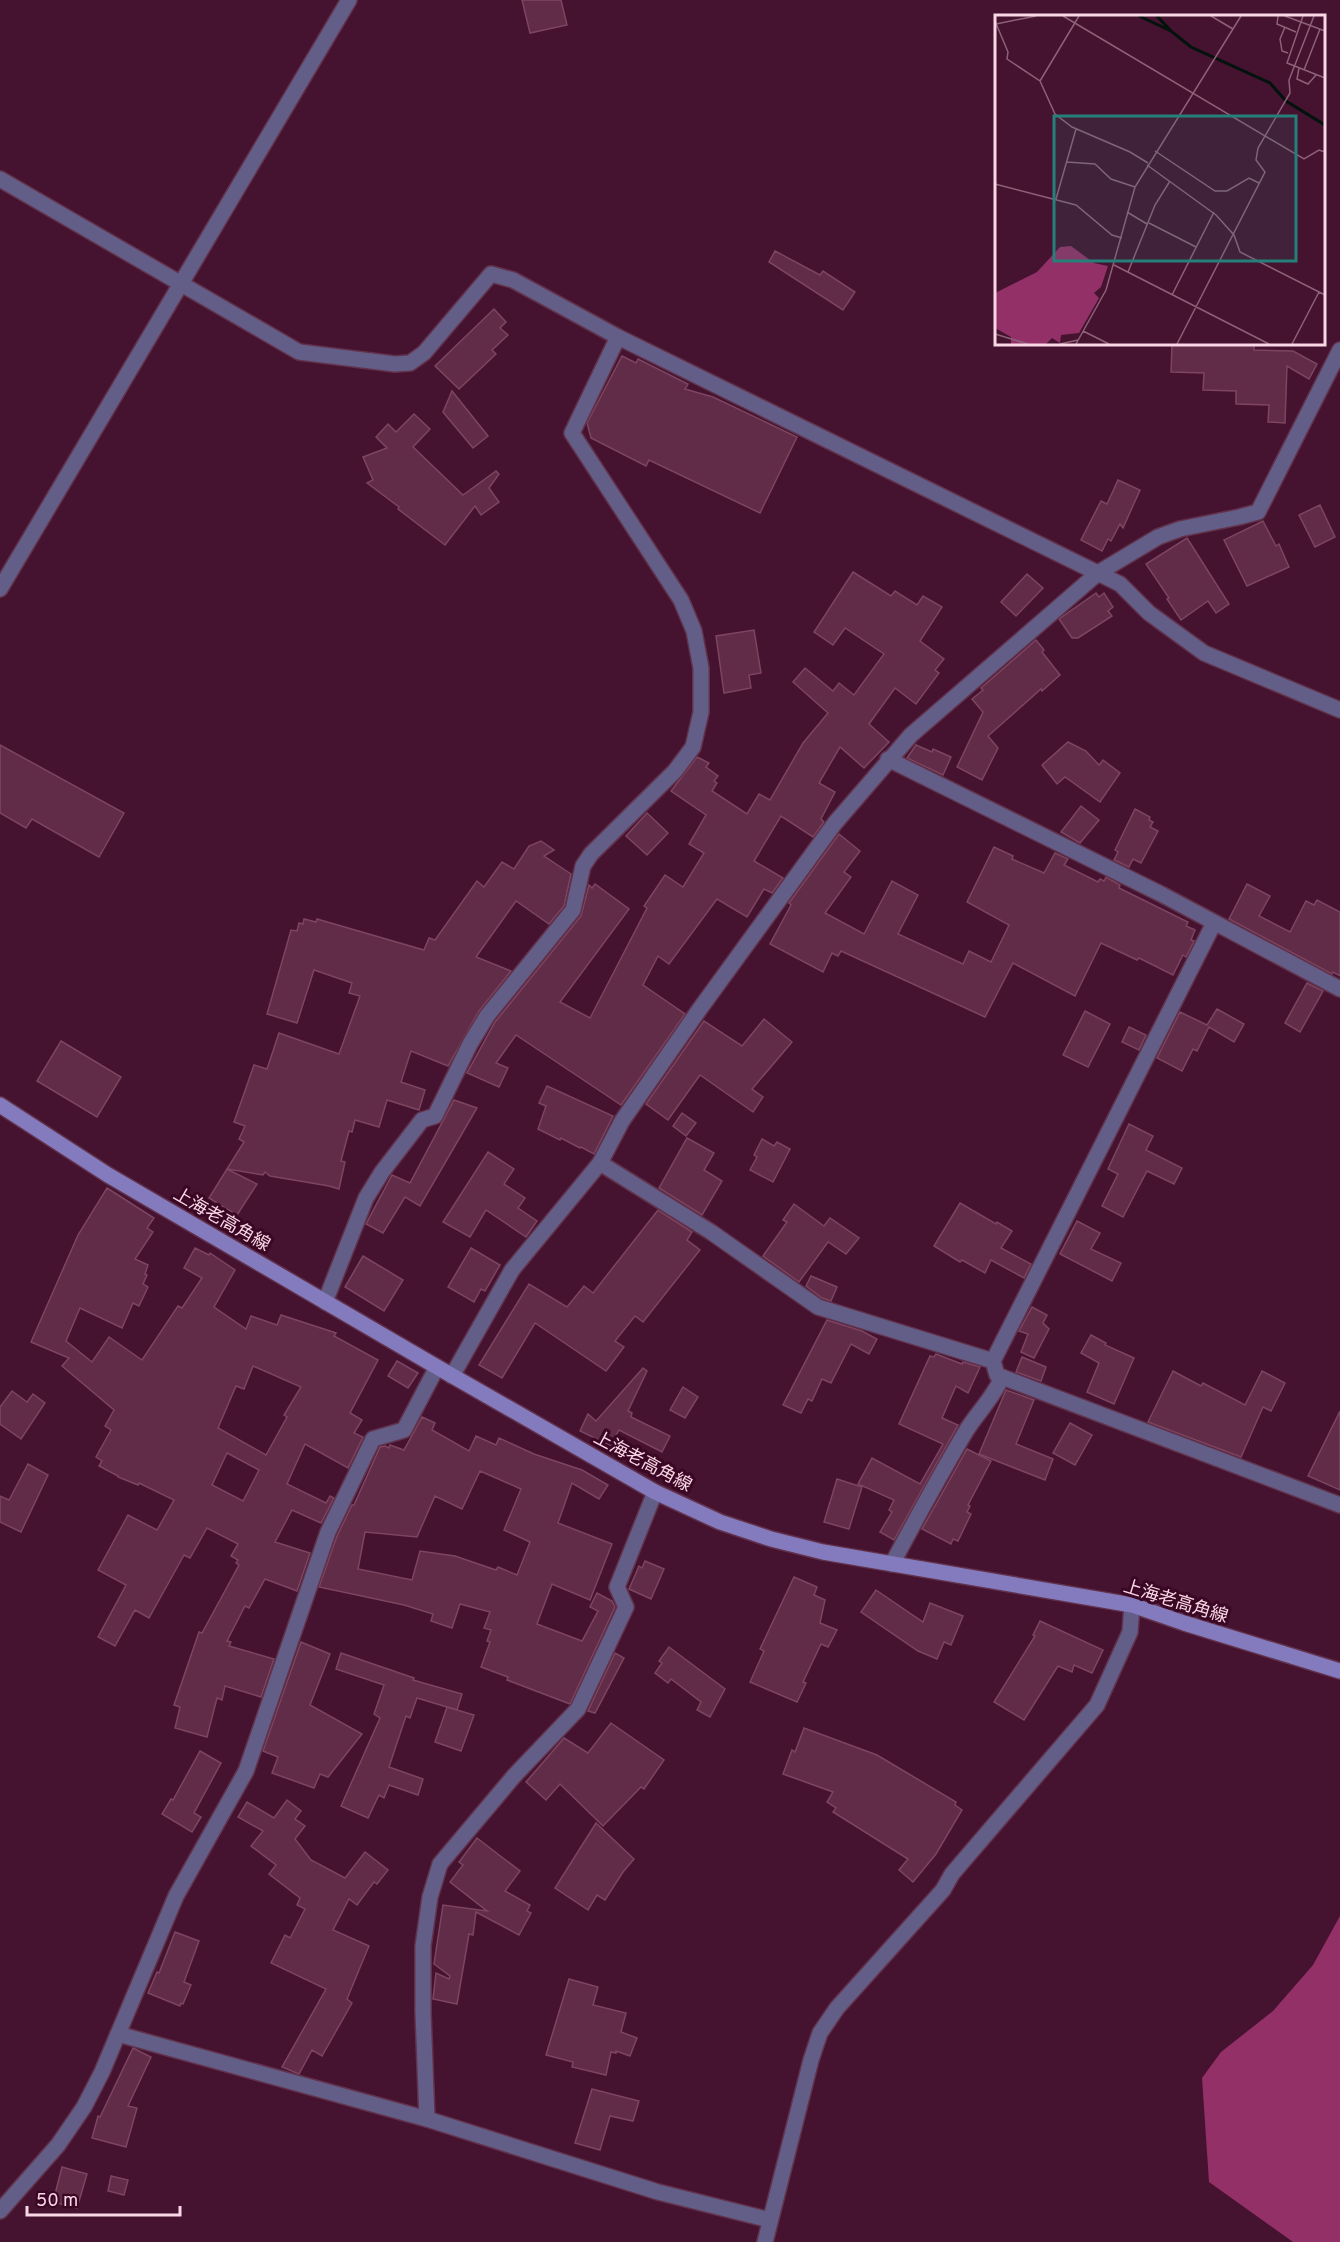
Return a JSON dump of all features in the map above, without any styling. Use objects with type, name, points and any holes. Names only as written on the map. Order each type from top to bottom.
[{"type":"main road","name":"上海老高角線","points":[[0,1105],[108,1175],[452,1376],[656,1492],[720,1522],[771,1539],[823,1552],[1132,1605],[1340,1671]]},
{"type":"street","points":[[0,589],[349,0]]},
{"type":"street","points":[[0,179],[298,352],[394,364],[410,363],[424,353],[491,274],[513,280],[618,337],[1120,584],[1149,613],[1204,653],[1340,710]]},
{"type":"street","points":[[325,1302],[366,1198],[382,1172],[422,1120],[435,1116],[486,1016],[573,910],[583,866],[591,854],[675,771],[693,747],[701,712],[701,668],[694,631],[681,600],[572,433],[618,337]]},
{"type":"street","points":[[452,1376],[512,1270],[600,1163],[622,1121],[699,1010],[835,823],[888,759],[919,727],[1098,573],[1158,537],[1180,529],[1258,512],[1340,350]]},
{"type":"street","points":[[888,759],[1161,894],[1340,989]]},
{"type":"street","points":[[1214,924],[993,1361],[998,1375],[1002,1377],[1340,1505]]},
{"type":"street","points":[[600,1163],[711,1232],[818,1307],[993,1361]]},
{"type":"street","points":[[0,2211],[58,2145],[84,2107],[102,2072],[176,1896],[246,1771],[328,1532],[373,1439],[404,1430],[437,1367]]},
{"type":"street","points":[[892,1564],[937,1480],[1002,1377]]},
{"type":"street","points":[[428,2119],[423,2012],[423,1946],[429,1897],[440,1863],[514,1776],[578,1709],[626,1607],[617,1587],[656,1492]]},
{"type":"street","points":[[765,2242],[811,2060],[820,2033],[837,2008],[943,1890],[952,1874],[1097,1705],[1130,1632],[1132,1605]]},
{"type":"street","points":[[118,2034],[428,2119],[657,2192],[771,2220]]},
{"type":"shaded area","points":[[1340,1916],[1340,2242],[1293,2242],[1209,2182],[1202,2078],[1221,2052],[1273,2011],[1313,1965]]},
{"type":"building","points":[[522,0],[561,0],[567,25],[530,33]]},
{"type":"building","points":[[775,251],[820,275],[823,271],[855,292],[843,310],[769,262]]},
{"type":"building","points":[[494,309],[506,322],[500,328],[508,335],[492,350],[496,354],[459,389],[435,366]]},
{"type":"building","points":[[1172,345],[1254,345],[1254,350],[1293,351],[1317,364],[1309,379],[1287,366],[1285,423],[1268,422],[1269,405],[1236,404],[1236,391],[1203,390],[1204,373],[1171,372]]},
{"type":"building","points":[[622,356],[636,363],[638,359],[688,384],[685,389],[713,397],[797,437],[760,513],[649,460],[646,466],[591,438],[587,423]]},
{"type":"building","points":[[452,391],[488,436],[473,448],[443,412]]},
{"type":"building","points":[[414,414],[430,429],[413,447],[463,495],[496,471],[499,474],[489,488],[499,502],[481,515],[475,506],[445,545],[367,483],[373,480],[363,457],[387,448],[376,437],[388,424],[396,432]]},
{"type":"building","points":[[1118,480],[1140,490],[1123,528],[1120,524],[1111,541],[1108,539],[1102,551],[1081,540],[1101,501],[1107,504]]},
{"type":"building","points":[[1320,505],[1335,537],[1315,547],[1299,515]]},
{"type":"building","points":[[1263,521],[1276,546],[1279,544],[1289,567],[1247,586],[1224,540]]},
{"type":"building","points":[[1187,538],[1229,604],[1216,613],[1208,601],[1181,620],[1146,564]]},
{"type":"building","points":[[853,572],[891,596],[895,591],[917,605],[923,596],[942,607],[920,641],[944,659],[935,670],[939,673],[916,704],[895,688],[869,724],[889,742],[864,768],[840,747],[819,783],[835,792],[821,819],[824,822],[813,837],[781,816],[754,861],[783,878],[772,893],[764,889],[747,917],[717,899],[669,964],[658,956],[643,985],[685,1014],[621,1105],[516,1035],[496,1063],[508,1068],[499,1087],[467,1073],[495,1022],[581,916],[589,885],[592,888],[595,884],[629,909],[560,1002],[590,1018],[647,908],[644,906],[665,875],[683,887],[704,853],[689,844],[706,815],[671,791],[697,757],[709,763],[706,767],[718,776],[714,781],[717,783],[712,791],[747,814],[759,794],[770,800],[803,743],[828,713],[793,682],[805,668],[833,691],[839,683],[854,695],[884,654],[845,628],[833,645],[814,632]]},
{"type":"building","points":[[1027,574],[1043,588],[1016,616],[1001,602]]},
{"type":"building","points":[[1096,593],[1099,597],[1104,593],[1113,607],[1108,611],[1112,616],[1078,638],[1072,638],[1059,619]]},
{"type":"building","points":[[754,630],[761,673],[749,675],[751,688],[724,693],[716,636]]},
{"type":"building","points":[[1036,640],[1044,650],[1042,652],[1060,675],[988,736],[998,748],[982,780],[957,767],[983,712],[972,699],[983,690],[981,688]]},
{"type":"building","points":[[1068,742],[1086,751],[1099,765],[1103,760],[1120,773],[1100,802],[1065,777],[1057,784],[1042,765]]},
{"type":"building","points":[[0,745],[124,813],[99,857],[32,819],[26,828],[0,813]]},
{"type":"building","points":[[916,745],[951,757],[943,775],[907,758]]},
{"type":"building","points":[[1081,806],[1099,820],[1080,843],[1061,832]]},
{"type":"building","points":[[1135,809],[1150,817],[1149,820],[1153,822],[1150,827],[1158,831],[1141,863],[1133,859],[1129,867],[1114,860],[1118,852],[1115,850]]},
{"type":"building","points":[[647,813],[668,833],[647,855],[626,836]]},
{"type":"building","points":[[839,834],[860,851],[844,872],[851,877],[825,913],[864,934],[892,881],[918,895],[898,934],[963,964],[969,951],[991,962],[1009,925],[967,902],[994,847],[1013,856],[1012,859],[1044,873],[1055,853],[1068,859],[1064,865],[1098,882],[1100,879],[1104,881],[1106,877],[1120,885],[1119,888],[1188,922],[1186,926],[1195,930],[1191,940],[1194,941],[1186,957],[1183,955],[1173,975],[1101,943],[1075,996],[1013,963],[985,1017],[841,951],[838,956],[832,953],[823,972],[770,944],[791,905],[789,903]]},
{"type":"building","points":[[541,841],[554,850],[544,856],[571,874],[564,906],[549,924],[516,901],[476,957],[511,971],[479,1011],[448,1066],[411,1051],[401,1082],[425,1090],[419,1110],[387,1100],[379,1127],[355,1120],[352,1132],[349,1131],[341,1161],[345,1162],[339,1189],[270,1176],[265,1172],[263,1175],[227,1169],[244,1142],[239,1139],[245,1126],[234,1122],[254,1065],[267,1069],[279,1033],[339,1054],[360,996],[349,993],[352,983],[314,970],[297,1023],[267,1014],[291,930],[297,931],[299,923],[303,924],[304,919],[316,922],[317,919],[424,950],[429,938],[435,940],[477,881],[484,887],[502,862],[514,869],[529,846]]},
{"type":"building","points":[[1247,884],[1270,896],[1259,916],[1290,932],[1306,901],[1314,905],[1317,900],[1340,912],[1340,976],[1333,972],[1332,974],[1229,919]]},
{"type":"building","points":[[1307,983],[1323,991],[1300,1032],[1285,1023]]},
{"type":"building","points":[[1217,1009],[1244,1024],[1234,1042],[1209,1027],[1197,1051],[1193,1049],[1182,1071],[1157,1058],[1180,1012],[1207,1025]]},
{"type":"building","points":[[1085,1011],[1110,1024],[1088,1067],[1063,1055]]},
{"type":"building","points":[[764,1019],[792,1042],[752,1089],[763,1097],[753,1112],[700,1075],[668,1120],[646,1104],[704,1021],[742,1046]]},
{"type":"building","points":[[1129,1027],[1146,1035],[1139,1050],[1122,1042]]},
{"type":"building","points":[[61,1041],[121,1077],[97,1117],[37,1081]]},
{"type":"building","points":[[547,1086],[613,1116],[594,1154],[538,1129],[546,1106],[539,1103]]},
{"type":"building","points":[[454,1100],[477,1108],[420,1206],[405,1197],[383,1233],[366,1224],[392,1175],[410,1183]]},
{"type":"building","points":[[682,1113],[696,1123],[686,1136],[673,1126]]},
{"type":"building","points":[[1129,1124],[1153,1136],[1146,1150],[1182,1168],[1174,1184],[1147,1171],[1123,1217],[1102,1206],[1118,1174],[1108,1169]]},
{"type":"building","points":[[687,1138],[714,1153],[704,1170],[722,1181],[702,1215],[659,1188]]},
{"type":"building","points":[[762,1139],[774,1146],[777,1142],[790,1149],[773,1182],[750,1170],[757,1157],[754,1155]]},
{"type":"building","points":[[488,1152],[514,1169],[504,1184],[525,1198],[518,1208],[537,1221],[526,1237],[486,1210],[470,1237],[443,1222]]},
{"type":"building","points":[[227,1169],[257,1184],[237,1215],[209,1198]]},
{"type":"building","points":[[107,1188],[154,1218],[147,1228],[153,1232],[135,1259],[148,1265],[143,1284],[148,1287],[139,1306],[133,1303],[122,1328],[80,1308],[66,1341],[92,1362],[109,1337],[142,1360],[178,1306],[182,1308],[202,1278],[184,1268],[195,1248],[209,1255],[210,1253],[235,1270],[214,1307],[246,1329],[251,1316],[277,1325],[281,1315],[336,1333],[334,1336],[378,1360],[350,1413],[362,1420],[354,1433],[363,1437],[348,1468],[305,1444],[287,1484],[326,1503],[330,1496],[334,1498],[321,1523],[292,1510],[275,1542],[310,1553],[297,1591],[265,1579],[249,1608],[245,1606],[227,1641],[231,1642],[229,1646],[274,1659],[261,1697],[225,1686],[222,1700],[217,1698],[207,1737],[175,1728],[180,1707],[174,1705],[199,1632],[202,1633],[239,1565],[236,1563],[238,1560],[231,1556],[238,1544],[207,1528],[190,1558],[184,1555],[149,1618],[135,1610],[115,1646],[98,1637],[126,1585],[98,1570],[128,1515],[157,1530],[174,1500],[139,1483],[138,1485],[118,1477],[99,1466],[102,1461],[96,1457],[111,1430],[105,1426],[114,1410],[62,1366],[69,1358],[31,1342],[78,1235]],"holes":[[[253,1366],[301,1387],[284,1415],[287,1417],[266,1455],[218,1428],[236,1386],[244,1389]],[[227,1453],[259,1470],[243,1501],[212,1485]]]},
{"type":"building","points":[[960,1203],[1012,1231],[1001,1248],[1031,1264],[1024,1278],[991,1260],[985,1273],[962,1260],[960,1262],[934,1246]]},
{"type":"building","points":[[794,1204],[824,1226],[830,1218],[859,1238],[846,1254],[828,1242],[799,1282],[763,1256],[787,1222],[783,1220]]},
{"type":"building","points":[[658,1210],[692,1232],[687,1240],[700,1250],[643,1322],[635,1316],[615,1341],[624,1347],[606,1371],[535,1323],[502,1378],[479,1365],[529,1284],[567,1307],[584,1286],[593,1293]]},
{"type":"building","points":[[1077,1221],[1100,1233],[1091,1249],[1121,1263],[1112,1281],[1060,1254]]},
{"type":"building","points":[[471,1248],[500,1265],[485,1291],[481,1289],[474,1302],[448,1287]]},
{"type":"building","points":[[363,1256],[403,1280],[384,1311],[345,1287]]},
{"type":"building","points":[[811,1276],[837,1287],[831,1301],[822,1298],[806,1286]]},
{"type":"building","points":[[1032,1307],[1047,1315],[1043,1323],[1049,1329],[1034,1358],[1021,1352],[1028,1334],[1019,1331]]},
{"type":"building","points":[[827,1320],[862,1331],[877,1339],[869,1354],[851,1344],[831,1383],[822,1379],[812,1401],[808,1399],[801,1413],[783,1405]]},
{"type":"building","points":[[1091,1335],[1106,1343],[1105,1345],[1134,1358],[1114,1404],[1087,1392],[1099,1363],[1081,1353]]},
{"type":"building","points":[[936,1354],[962,1364],[963,1362],[980,1367],[968,1393],[956,1386],[942,1418],[958,1425],[894,1540],[880,1532],[892,1512],[889,1510],[894,1500],[858,1484],[872,1458],[920,1484],[943,1444],[899,1424],[930,1356],[934,1357]]},
{"type":"building","points":[[1022,1357],[1046,1367],[1041,1381],[1016,1372]]},
{"type":"building","points":[[397,1361],[418,1373],[408,1388],[388,1376]]},
{"type":"building","points":[[643,1368],[647,1371],[628,1411],[632,1413],[631,1417],[670,1436],[662,1452],[619,1430],[615,1437],[627,1447],[624,1452],[580,1431],[588,1414],[596,1421]]},
{"type":"building","points":[[1173,1371],[1201,1386],[1203,1383],[1245,1405],[1262,1371],[1285,1383],[1271,1411],[1263,1407],[1241,1457],[1148,1422]]},
{"type":"building","points":[[683,1387],[698,1397],[685,1418],[670,1410]]},
{"type":"building","points":[[1006,1390],[1034,1400],[1016,1444],[1053,1459],[1045,1480],[979,1454]]},
{"type":"building","points":[[12,1391],[27,1402],[33,1394],[45,1403],[21,1439],[0,1424],[0,1407]]},
{"type":"building","points":[[1340,1411],[1340,1490],[1308,1476]]},
{"type":"building","points":[[422,1417],[435,1423],[432,1430],[469,1451],[476,1436],[496,1445],[499,1438],[534,1454],[582,1470],[608,1485],[599,1499],[572,1483],[558,1523],[612,1544],[590,1600],[552,1584],[537,1624],[582,1641],[598,1611],[590,1607],[597,1593],[612,1601],[615,1607],[570,1704],[507,1680],[508,1677],[481,1667],[490,1642],[487,1641],[491,1630],[484,1628],[490,1612],[460,1604],[452,1628],[431,1621],[433,1614],[404,1605],[319,1587],[337,1536],[354,1505],[380,1447],[389,1448],[390,1445],[404,1450]],"holes":[[[480,1471],[521,1489],[504,1530],[530,1542],[517,1575],[498,1567],[496,1570],[455,1556],[420,1551],[412,1580],[358,1569],[365,1532],[417,1537],[435,1496],[462,1509]]]},
{"type":"building","points":[[1070,1423],[1092,1435],[1075,1465],[1053,1453]]},
{"type":"building","points":[[967,1449],[991,1461],[968,1505],[970,1506],[967,1512],[971,1514],[958,1541],[953,1539],[951,1544],[922,1529]]},
{"type":"building","points":[[28,1464],[48,1475],[21,1532],[0,1522],[0,1496],[9,1500]]},
{"type":"building","points":[[837,1479],[862,1487],[849,1529],[824,1522]]},
{"type":"building","points":[[645,1561],[664,1569],[651,1599],[629,1589],[639,1566],[642,1568]]},
{"type":"building","points":[[794,1577],[817,1587],[814,1595],[825,1600],[820,1623],[837,1630],[828,1647],[821,1644],[803,1682],[806,1683],[797,1702],[750,1682],[764,1651],[760,1649]]},
{"type":"building","points":[[876,1590],[923,1622],[930,1603],[963,1616],[951,1645],[944,1642],[937,1659],[918,1651],[861,1612]]},
{"type":"building","points":[[1040,1621],[1103,1650],[1092,1673],[1074,1665],[1072,1672],[1058,1666],[1024,1720],[994,1702],[1035,1636],[1033,1635]]},
{"type":"building","points":[[301,1642],[330,1654],[310,1705],[362,1734],[328,1777],[320,1774],[314,1788],[272,1773],[278,1757],[263,1751]]},
{"type":"building","points":[[669,1647],[725,1689],[710,1717],[697,1710],[701,1702],[671,1679],[668,1683],[655,1673],[662,1663],[659,1661]]},
{"type":"building","points":[[341,1653],[414,1678],[413,1680],[462,1694],[457,1710],[417,1698],[410,1718],[406,1716],[389,1767],[423,1779],[418,1795],[389,1785],[384,1798],[379,1795],[368,1818],[341,1806],[380,1718],[374,1714],[384,1685],[336,1669]]},
{"type":"building","points":[[615,1653],[624,1658],[595,1713],[588,1711]]},
{"type":"building","points":[[447,1707],[474,1715],[461,1751],[435,1742]]},
{"type":"building","points":[[611,1723],[664,1760],[644,1789],[641,1787],[603,1826],[560,1784],[546,1800],[526,1782],[564,1738],[588,1753]]},
{"type":"building","points":[[804,1728],[877,1755],[956,1802],[955,1805],[962,1810],[936,1854],[913,1882],[899,1870],[908,1859],[833,1812],[836,1808],[827,1802],[833,1792],[783,1774]]},
{"type":"building","points":[[200,1751],[221,1763],[194,1813],[201,1817],[192,1832],[162,1814],[171,1799],[173,1800]]},
{"type":"building","points":[[287,1800],[301,1811],[295,1819],[305,1826],[295,1839],[311,1860],[345,1878],[365,1852],[388,1870],[377,1884],[374,1882],[357,1905],[349,1899],[333,1930],[369,1946],[347,1999],[352,2003],[322,2056],[312,2050],[299,2074],[282,2067],[326,1989],[271,1963],[285,1935],[290,1938],[305,1909],[297,1905],[300,1898],[269,1874],[276,1865],[251,1846],[263,1831],[238,1817],[247,1802],[274,1818]]},
{"type":"building","points":[[596,1823],[634,1859],[605,1900],[597,1895],[588,1910],[555,1888]]},
{"type":"building","points":[[477,1838],[520,1871],[505,1891],[530,1905],[527,1911],[531,1913],[519,1935],[476,1912],[473,1935],[469,1934],[457,2004],[433,1999],[436,1973],[449,1979],[450,1976],[434,1964],[443,1905],[487,1911],[450,1882],[463,1865],[459,1862]]},
{"type":"building","points":[[175,1932],[199,1941],[184,1982],[191,1985],[180,2006],[148,1993],[157,1972],[159,1973]]},
{"type":"building","points":[[569,1979],[598,1987],[593,2005],[626,2013],[621,2032],[637,2038],[630,2056],[616,2051],[616,2053],[611,2052],[606,2075],[572,2067],[573,2062],[546,2055]]},
{"type":"building","points":[[133,2048],[151,2057],[128,2106],[137,2108],[126,2147],[92,2138],[98,2116],[100,2117]]},
{"type":"building","points":[[592,2089],[639,2101],[633,2121],[610,2116],[600,2150],[575,2143]]},
{"type":"building","points":[[62,2167],[87,2174],[77,2208],[53,2202]]},
{"type":"building","points":[[111,2176],[128,2180],[124,2195],[108,2191]]}]
